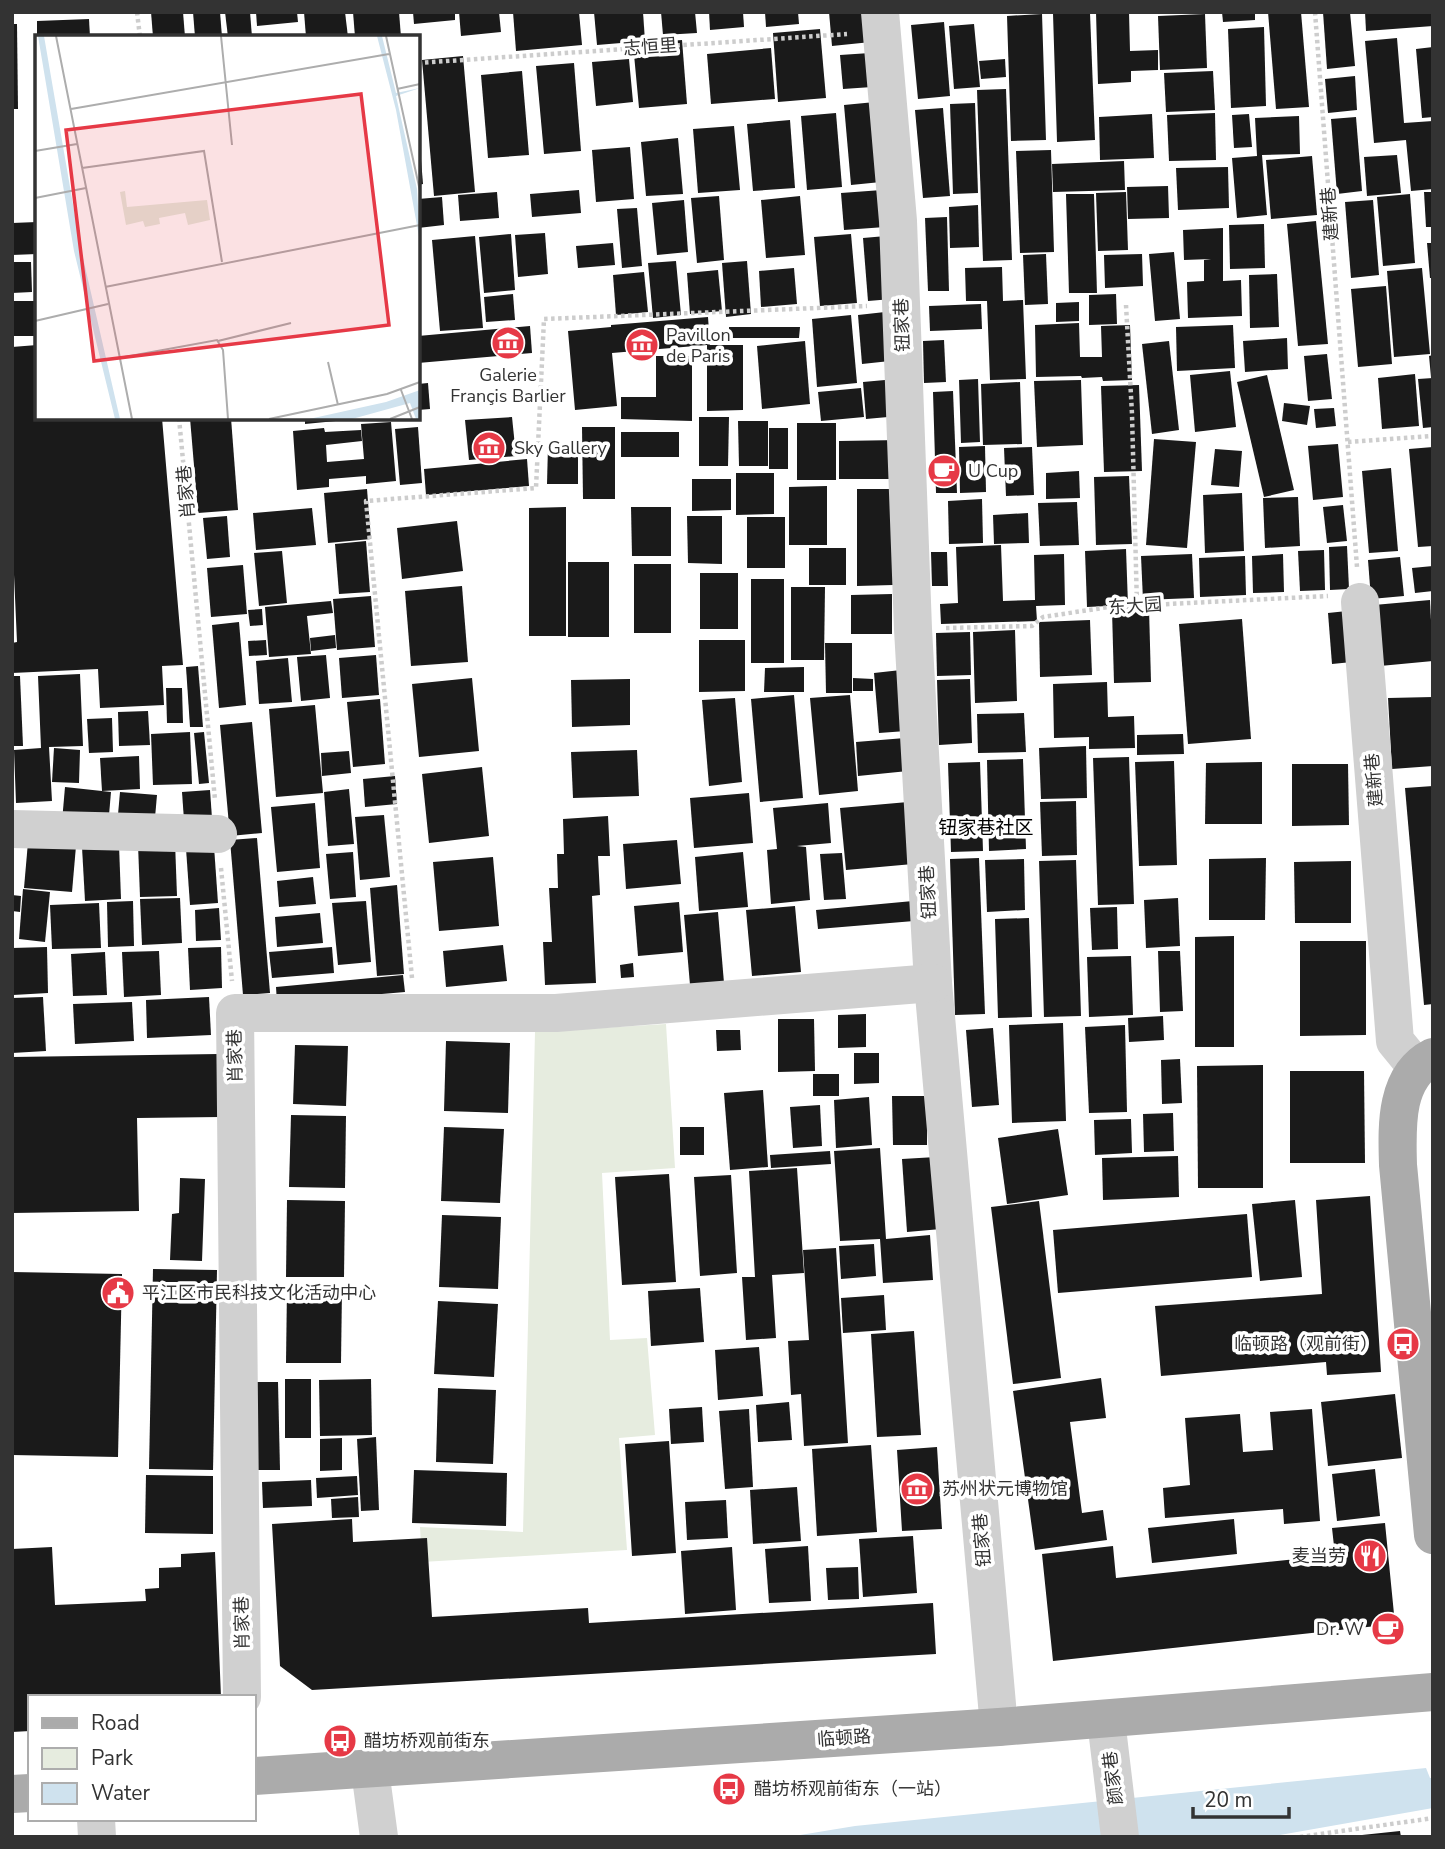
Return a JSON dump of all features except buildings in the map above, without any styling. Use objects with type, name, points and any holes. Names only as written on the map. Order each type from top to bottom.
[{"type":"main road","name":"建新巷","points":[[1425,1063],[1405,1088],[1399,1113],[1398,1165],[1433,1535]]},
{"type":"main road","name":"临顿路","points":[[256,1776],[1106,1720],[1433,1692]]},
{"type":"street","name":"钮家巷","points":[[881,22],[898,221],[913,629],[933,983],[999,1727]]},
{"type":"street","name":"建新巷","points":[[1360,602],[1395,1041],[1425,1063]]},
{"type":"street","points":[[12,829],[218,834]]},
{"type":"street","points":[[235,1013],[556,1013],[933,983]]},
{"type":"street","name":"肖家巷","points":[[235,1013],[242,1695]]},
{"type":"street","name":"颜家巷","points":[[1106,1720],[1120,1837]]},
{"type":"street","points":[[370,1770],[378,1832]]},
{"type":"path","points":[[137,12],[140,35]]},
{"type":"path","name":"建新巷","points":[[1314,12],[1360,602]]},
{"type":"path","name":"志恒里","points":[[420,63],[881,22]]},
{"type":"path","points":[[412,981],[366,501],[536,488],[544,319],[901,305]]},
{"type":"path","points":[[1126,305],[1137,606]]},
{"type":"path","name":"肖家巷","points":[[179,420],[235,1013]]},
{"type":"path","points":[[1348,442],[1433,436]]},
{"type":"path","name":"东大园","points":[[913,629],[1032,626],[1043,617],[1109,607],[1337,596],[1360,602]]},
{"type":"path","points":[[1300,1837],[1433,1818]]},
{"type":"green space","points":[[666,1024],[675,1168],[602,1173],[610,1340],[647,1338],[655,1435],[619,1438],[627,1550],[422,1562],[420,1527],[523,1532],[535,1032]]},
{"type":"water","points":[[1426,1768],[1430,1778],[1433,1778],[1433,1808],[1268,1837],[788,1837],[855,1826]]},
{"type":"place","name":"Galerie Françis Barlier","points":[[508,343]]},
{"type":"place","name":"Pavillon de Paris","points":[[642,345]]},
{"type":"place","name":"Sky Gallery","points":[[489,448]]},
{"type":"place","name":"U Cup","points":[[944,471]]},
{"type":"place","name":"平江区市民科技文化活动中心","points":[[118,1293]]},
{"type":"place","name":"临顿路（观前街）","points":[[1403,1344]]},
{"type":"place","name":"苏州状元博物馆","points":[[917,1489]]},
{"type":"place","name":"麦当劳","points":[[1370,1556]]},
{"type":"place","name":"Dr. W","points":[[1388,1629]]},
{"type":"place","name":"醋坊桥观前街东","points":[[340,1741]]},
{"type":"place","name":"醋坊桥观前街东（一站）","points":[[729,1789]]},
{"type":"district","name":"钮家巷社区","points":[[986,828]]}]
